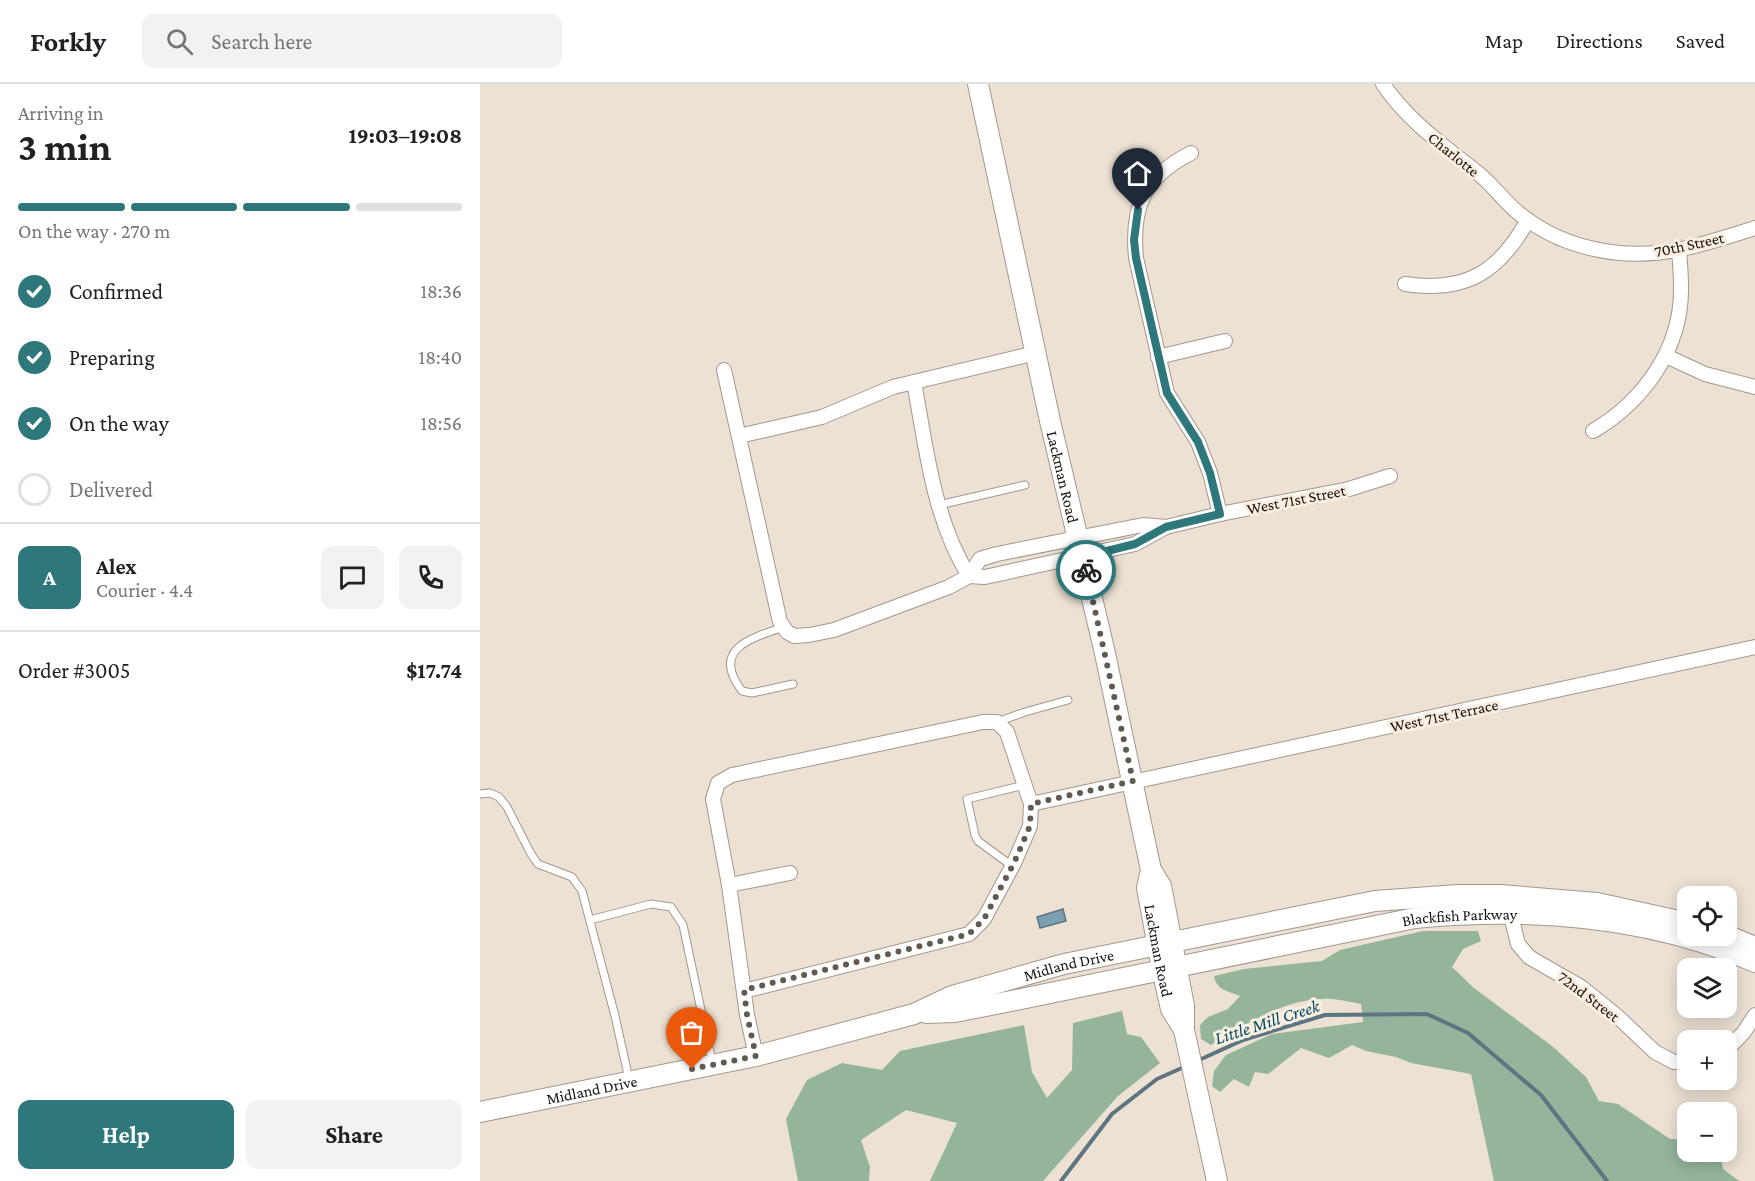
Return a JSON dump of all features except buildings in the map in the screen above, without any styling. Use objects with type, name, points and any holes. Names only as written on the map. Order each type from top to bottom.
[{"type":"main road","name":"Lackman Road","points":[[978,84],[1133,781],[1151,870],[1147,888],[1165,943],[1171,1010],[1184,1030],[1217,1181]]},
{"type":"main road","name":"Blackfish Parkway","points":[[1165,943],[1375,901],[1458,895],[1501,895],[1597,903],[1677,921]]},
{"type":"main road","name":"Blackfish Parkway","points":[[1169,968],[1415,918],[1462,913],[1510,912],[1605,920],[1650,927],[1717,946],[1755,962]]},
{"type":"main road","points":[[1737,940],[1755,947]]},
{"type":"main road","name":"Midland Drive","points":[[480,1112],[756,1056],[914,1014],[952,996],[1055,966],[1165,943]]},
{"type":"main road","name":"Midland Drive","points":[[914,1014],[955,1012],[1169,968]]},
{"type":"street","name":"Charlotte","points":[[1383,84],[1415,122],[1439,144],[1481,176],[1521,216],[1528,220]]},
{"type":"street","points":[[1191,153],[1153,179],[1138,210],[1134,240],[1136,258],[1167,393],[1198,442],[1207,465],[1220,514]]},
{"type":"street","points":[[1405,284],[1444,286],[1459,283],[1479,274],[1508,252],[1528,220]]},
{"type":"street","name":"70th Street","points":[[1528,220],[1554,236],[1581,246],[1628,253],[1679,250],[1755,228]]},
{"type":"street","points":[[1593,431],[1623,411],[1656,373],[1666,356],[1672,341],[1680,303],[1679,250]]},
{"type":"street","points":[[1158,357],[1225,341]]},
{"type":"street","points":[[739,436],[822,417],[893,387],[1036,353]]},
{"type":"street","points":[[1666,356],[1705,374],[1755,387]]},
{"type":"street","points":[[724,370],[778,611],[787,632],[794,636],[834,630],[949,587],[969,576],[980,559],[1081,547]]},
{"type":"street","points":[[914,382],[939,505],[957,557],[969,576]]},
{"type":"street","name":"West 71st Street","points":[[1081,547],[1135,544],[1166,527],[1349,489],[1390,476]]},
{"type":"street","name":"West 71st Street","points":[[1081,547],[1143,525],[1166,527]]},
{"type":"street","points":[[969,576],[985,577],[1081,547]]},
{"type":"street","name":"West 71st Terrace","points":[[1031,804],[1755,647]]},
{"type":"street","points":[[744,990],[969,934],[984,919],[1030,826],[1031,804],[1025,785],[1007,732],[997,722],[983,722],[732,775],[718,783],[713,799],[729,885],[747,1015],[756,1056]]},
{"type":"street","points":[[729,885],[790,873]]},
{"type":"street","name":"72nd Street","points":[[1510,912],[1515,937],[1529,957],[1581,987],[1617,1016],[1655,1052],[1677,1062]]},
{"type":"street","points":[[1737,1039],[1755,1015]]},
{"type":"lane","points":[[939,505],[1025,485]]},
{"type":"lane","points":[[784,627],[754,636],[741,643],[733,652],[730,663],[732,675],[742,692],[752,693],[793,684]]},
{"type":"lane","points":[[997,722],[1068,700]]},
{"type":"lane","points":[[1012,866],[978,842],[967,799],[1025,785]]},
{"type":"lane","points":[[480,794],[490,793],[499,796],[538,864],[572,877],[582,891],[615,1016],[629,1081]]},
{"type":"lane","points":[[590,920],[651,904],[671,907],[683,925],[712,1064]]},
{"type":"green space","points":[[1423,931],[1478,931],[1481,941],[1463,949],[1452,967],[1474,988],[1552,1046],[1586,1077],[1599,1101],[1618,1104],[1670,1139],[1677,1139],[1677,1162],[1722,1162],[1723,1169],[1739,1181],[1494,1181],[1471,1074],[1411,1063],[1352,1045],[1329,1058],[1301,1048],[1268,1074],[1255,1072],[1249,1087],[1234,1079],[1220,1092],[1212,1086],[1214,1071],[1226,1055],[1272,1034],[1363,1022],[1361,1004],[1333,999],[1317,999],[1285,1006],[1239,1028],[1211,1045],[1201,1039],[1200,1025],[1208,1017],[1228,1009],[1240,996],[1220,987],[1214,976],[1244,969],[1322,961],[1340,950]]},
{"type":"green space","points":[[1122,1011],[1127,1034],[1141,1037],[1160,1063],[1118,1096],[1043,1181],[930,1181],[957,1123],[906,1110],[861,1140],[870,1167],[869,1181],[798,1181],[786,1119],[807,1080],[842,1063],[882,1070],[900,1051],[1024,1025],[1032,1072],[1047,1098],[1072,1070],[1073,1023]]},
{"type":"water","points":[[1063,909],[1066,921],[1040,928],[1037,917]]},
{"type":"waterway","name":"Little Mill Creek","points":[[1197,1061],[1243,1040],[1325,1015],[1427,1014],[1468,1033],[1541,1095],[1607,1181]]},
{"type":"waterway","name":"Little Mill Creek","points":[[1061,1181],[1112,1114],[1157,1079],[1184,1067]]},
{"type":"way so far","points":[[692,1069],[756,1056],[744,990],[969,934],[984,919],[1014,863],[1030,826],[1031,804],[1133,781],[1086,570]]},
{"type":"route","points":[[1086,570],[1083,557],[1135,544],[1166,527],[1220,514],[1210,473],[1198,442],[1167,393],[1136,258],[1134,240],[1138,210]]}]
